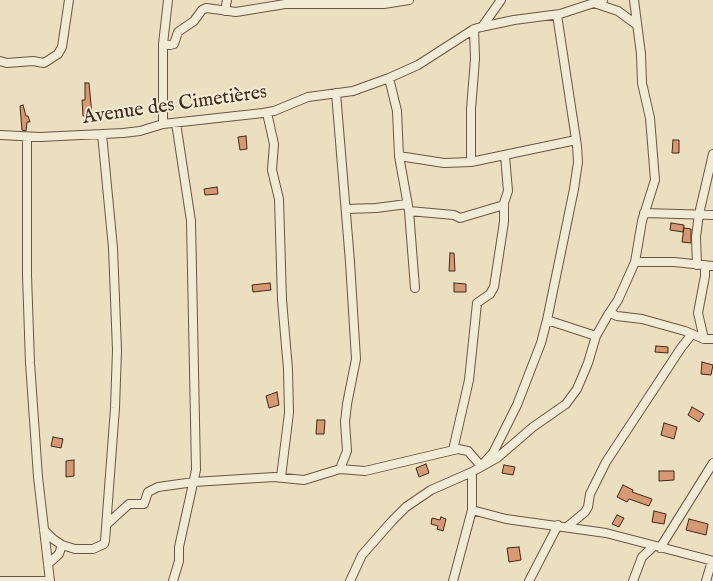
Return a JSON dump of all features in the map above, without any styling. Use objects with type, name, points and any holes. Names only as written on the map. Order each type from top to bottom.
[{"type":"street","points":[[0,61],[7,64],[33,61],[44,63],[58,54],[62,48],[69,0]]},
{"type":"street","points":[[163,124],[163,44],[165,10],[168,0]]},
{"type":"street","points":[[224,11],[227,0]]},
{"type":"street","points":[[163,44],[174,44],[178,32],[194,21],[202,10],[210,7],[224,11],[249,11],[285,4],[327,2],[384,4],[409,0]]},
{"type":"street","points":[[471,162],[471,109],[478,28],[501,0]]},
{"type":"street","name":"Avenue des Cimetières","points":[[0,135],[27,137],[102,134],[140,130],[163,124],[267,112],[308,97],[362,89],[426,60],[478,28],[514,20],[557,14],[603,0]]},
{"type":"street","points":[[350,581],[362,555],[400,513],[431,490],[472,472],[497,458],[532,427],[570,400],[577,389],[588,363],[596,336],[618,300],[635,262],[644,213],[654,188],[655,173],[650,118],[642,83],[641,54],[634,0]]},
{"type":"street","points":[[594,3],[618,11],[637,25]]},
{"type":"street","points":[[481,466],[493,453],[532,370],[548,320],[574,188],[578,162],[576,140],[557,14]]},
{"type":"street","points":[[389,78],[397,111],[399,156],[408,207],[415,288]]},
{"type":"street","points":[[336,93],[356,359],[346,404],[347,451],[340,469]]},
{"type":"street","points":[[267,112],[274,144],[272,170],[279,200],[282,300],[288,369],[289,413],[281,477]]},
{"type":"street","points":[[173,581],[179,561],[179,547],[196,470],[191,220],[176,123]]},
{"type":"street","points":[[44,530],[53,539],[68,548],[81,550],[98,547],[105,542],[118,350],[113,248],[102,134]]},
{"type":"street","points":[[0,581],[50,581],[38,477],[30,363],[27,275],[27,137]]},
{"type":"street","points":[[399,156],[444,163],[471,162],[576,140]]},
{"type":"street","points":[[704,339],[698,313],[705,276],[705,265],[696,237],[698,214],[713,154]]},
{"type":"street","points":[[453,450],[469,380],[477,303],[480,299],[490,294],[494,287],[504,222],[504,206],[508,191],[505,156]]},
{"type":"street","points":[[346,209],[408,207],[454,215],[460,218],[504,206]]},
{"type":"street","points":[[644,213],[713,215]]},
{"type":"street","points":[[635,262],[674,262],[705,265]]},
{"type":"street","points":[[610,313],[617,316],[642,319],[704,339],[713,340]]},
{"type":"street","points":[[548,320],[596,336]]},
{"type":"street","points":[[567,527],[585,512],[588,507],[590,494],[606,462],[692,334]]},
{"type":"street","points":[[456,437],[465,450],[481,466]]},
{"type":"street","points":[[107,524],[129,504],[144,504],[148,492],[154,488],[194,482],[281,477],[304,480],[340,469],[365,471],[453,450],[465,450]]},
{"type":"street","points":[[634,581],[642,557],[657,547],[713,463]]},
{"type":"street","points":[[453,581],[472,510],[472,472]]},
{"type":"street","points":[[472,510],[506,519],[558,525],[622,536],[713,561],[706,581]]},
{"type":"street","points":[[529,581],[558,525]]},
{"type":"street","points":[[48,564],[58,554],[62,545]]},
{"type":"building","points":[[85,83],[89,83],[92,115],[83,116],[82,100],[85,100]]},
{"type":"building","points":[[23,105],[30,122],[27,122],[26,131],[22,130],[20,106]]},
{"type":"building","points":[[246,136],[247,149],[240,150],[238,137]]},
{"type":"building","points":[[673,140],[679,140],[679,153],[672,153]]},
{"type":"building","points":[[217,187],[218,194],[205,195],[204,189]]},
{"type":"building","points":[[671,223],[684,225],[683,232],[670,230]]},
{"type":"building","points":[[684,228],[691,229],[691,243],[682,242]]},
{"type":"building","points":[[450,253],[454,253],[455,271],[449,271]]},
{"type":"building","points":[[270,283],[271,290],[253,292],[252,285]]},
{"type":"building","points":[[454,283],[466,284],[466,292],[454,292]]},
{"type":"building","points":[[656,346],[668,347],[668,353],[655,352]]},
{"type":"building","points":[[702,362],[713,365],[711,375],[701,374]]},
{"type":"building","points":[[277,392],[279,405],[269,408],[266,396]]},
{"type":"building","points":[[692,407],[704,414],[699,422],[688,415]]},
{"type":"building","points":[[317,420],[325,420],[324,434],[316,434]]},
{"type":"building","points":[[664,423],[677,427],[674,439],[661,435]]},
{"type":"building","points":[[53,437],[63,439],[61,448],[51,446]]},
{"type":"building","points":[[74,460],[74,476],[66,477],[66,461]]},
{"type":"building","points":[[426,464],[429,473],[419,477],[416,468]]},
{"type":"building","points":[[504,465],[515,467],[513,475],[502,473]]},
{"type":"building","points":[[659,471],[674,471],[674,480],[659,481]]},
{"type":"building","points":[[623,485],[633,490],[632,492],[652,499],[649,506],[629,499],[627,502],[617,497]]},
{"type":"building","points":[[654,511],[666,514],[664,524],[652,522]]},
{"type":"building","points":[[617,515],[624,518],[619,527],[612,524]]},
{"type":"building","points":[[441,517],[446,519],[443,531],[437,529],[438,526],[431,524],[432,518],[440,520]]},
{"type":"building","points":[[689,519],[708,524],[706,535],[686,530]]},
{"type":"building","points":[[519,547],[521,560],[509,562],[507,548]]}]
